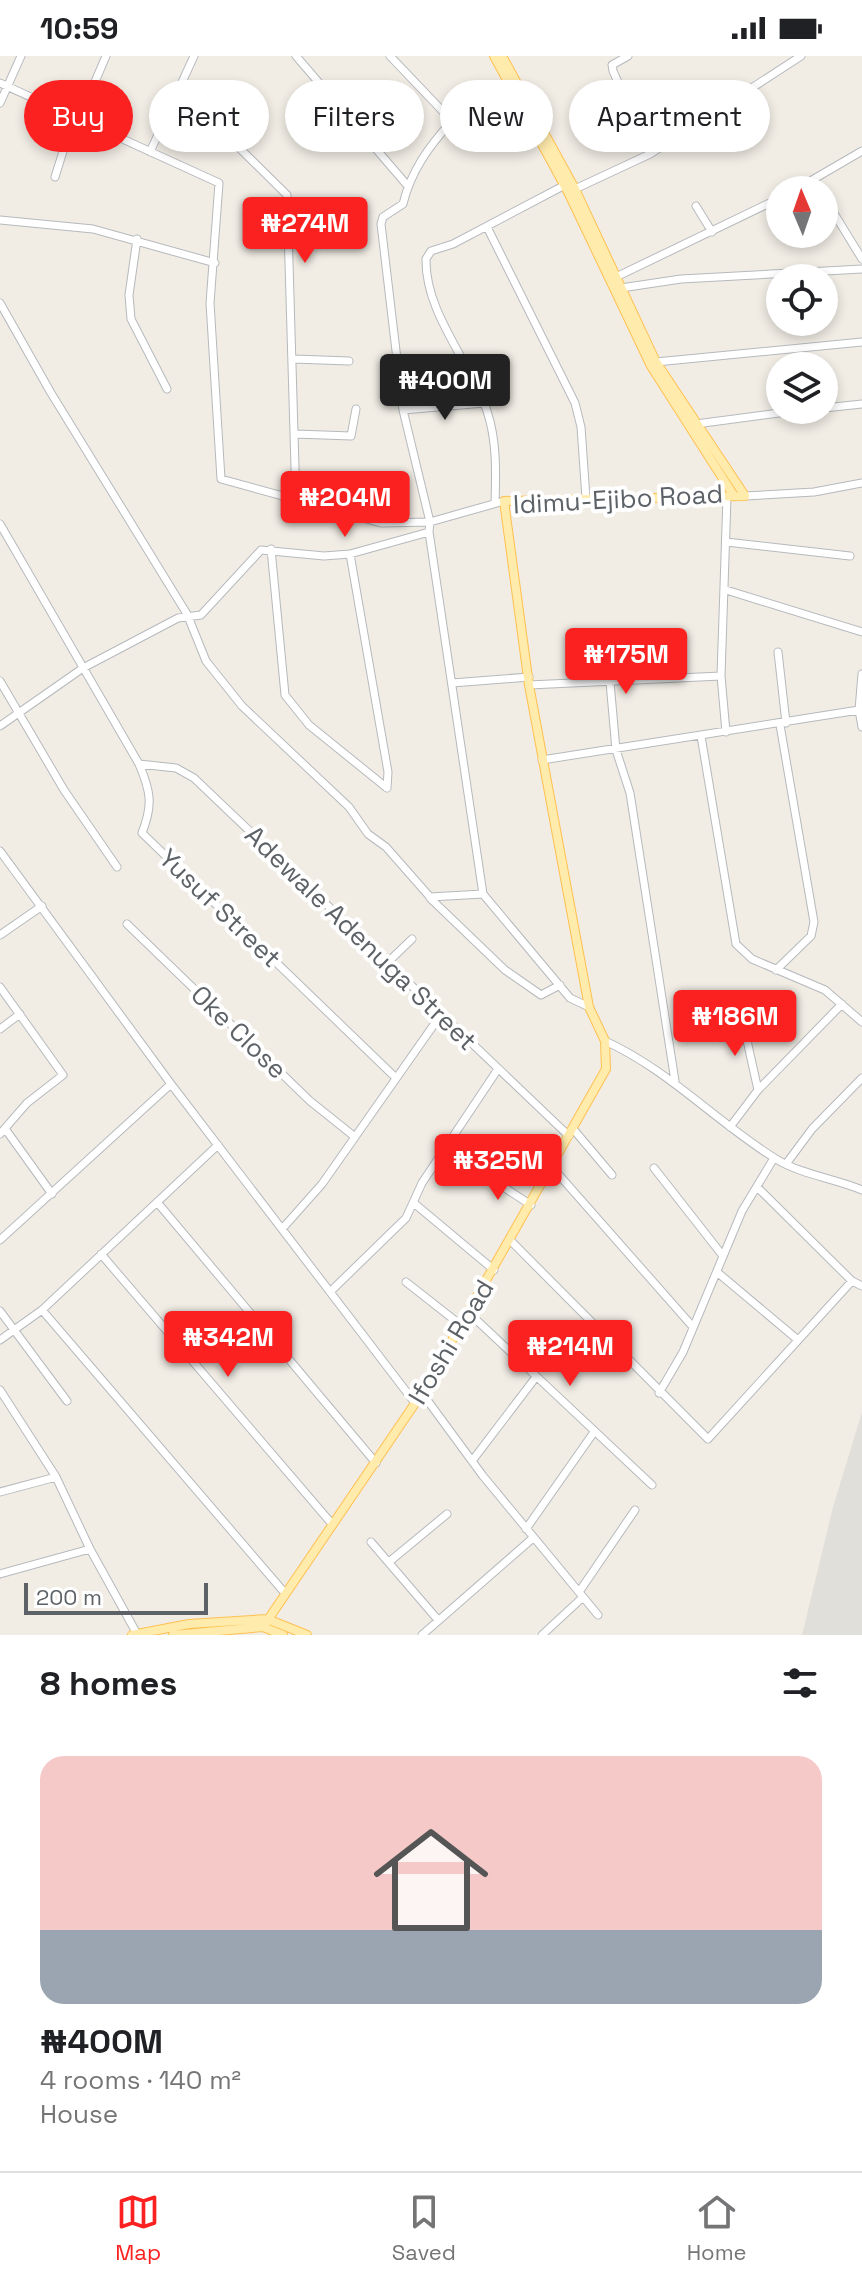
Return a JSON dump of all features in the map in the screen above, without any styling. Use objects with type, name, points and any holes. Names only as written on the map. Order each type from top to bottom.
[{"type":"main road","name":"Idimu-Ejibo Road","points":[[494,56],[506,80]]},
{"type":"main road","name":"Idimu-Ejibo Road","points":[[502,56],[575,189],[621,288],[626,307],[661,376],[745,496]]},
{"type":"main road","name":"Idimu-Ejibo Road","points":[[546,152],[661,376],[730,496],[499,502],[542,760],[589,1007],[605,1041]]},
{"type":"main road","points":[[730,496],[745,496]]},
{"type":"main road","name":"Ifoshi Road","points":[[265,1623],[376,1463],[462,1326],[606,1069],[605,1041]]},
{"type":"main road","points":[[134,1634],[265,1623],[307,1635]]},
{"type":"main road","points":[[173,1635],[182,1631],[253,1631],[265,1623]]},
{"type":"main road","points":[[265,1623],[283,1635]]},
{"type":"street","points":[[0,103],[4,85],[21,56]]},
{"type":"street","points":[[94,80],[106,56]]},
{"type":"street","points":[[183,80],[194,56]]},
{"type":"street","points":[[296,56],[407,185]]},
{"type":"street","points":[[390,56],[440,108]]},
{"type":"street","points":[[628,56],[612,65],[613,71],[650,154]]},
{"type":"street","points":[[575,189],[650,154],[801,56]]},
{"type":"street","points":[[4,85],[24,94]]},
{"type":"street","points":[[440,134],[430,144],[407,185],[403,204],[383,217],[381,224],[403,410],[430,522],[429,532],[483,894],[570,998],[589,1007]]},
{"type":"street","points":[[821,176],[862,151]]},
{"type":"street","points":[[55,177],[64,152]]},
{"type":"street","points":[[150,152],[219,183],[210,303],[221,479],[381,523],[430,522],[499,502],[495,447],[484,403],[431,293],[426,259],[431,251],[487,227],[565,185]]},
{"type":"street","points":[[243,152],[287,195],[296,501]]},
{"type":"street","points":[[616,277],[766,205]]},
{"type":"street","points":[[696,206],[712,232]]},
{"type":"street","points":[[0,220],[68,225],[137,239],[215,263]]},
{"type":"street","points":[[838,220],[862,259]]},
{"type":"street","points":[[487,227],[575,403],[581,427],[586,498]]},
{"type":"street","points":[[137,239],[129,295],[131,319],[167,389]]},
{"type":"street","points":[[621,288],[681,279],[862,269]]},
{"type":"street","points":[[0,303],[51,393],[187,614],[206,661],[224,686],[282,748],[349,807],[368,834],[386,847],[430,897],[505,970],[541,995],[560,985]]},
{"type":"street","points":[[656,362],[862,342]]},
{"type":"street","points":[[294,359],[349,361]]},
{"type":"street","points":[[403,410],[484,403]]},
{"type":"street","points":[[838,407],[862,404]]},
{"type":"street","points":[[296,434],[351,436],[356,409]]},
{"type":"street","points":[[696,424],[766,415]]},
{"type":"street","points":[[745,496],[814,492],[862,483]]},
{"type":"street","points":[[726,732],[721,676],[730,496]]},
{"type":"street","name":"Yusuf Street","points":[[0,524],[139,764],[152,792],[151,810],[142,833],[396,1078]]},
{"type":"street","points":[[0,726],[83,668],[187,614],[206,612],[258,552],[271,549],[324,556],[350,554],[429,532]]},
{"type":"street","points":[[726,542],[850,556]]},
{"type":"street","points":[[271,549],[285,695],[309,725],[387,788],[388,772],[350,554]]},
{"type":"street","points":[[726,590],[862,632]]},
{"type":"street","points":[[776,970],[811,936],[814,922],[783,724],[778,652]]},
{"type":"street","points":[[452,683],[610,682],[721,676]]},
{"type":"street","points":[[862,677],[859,710],[862,727]]},
{"type":"street","points":[[0,681],[64,790],[117,867]]},
{"type":"street","points":[[610,682],[616,750],[630,793],[675,1081]]},
{"type":"street","points":[[542,760],[859,710]]},
{"type":"street","points":[[701,736],[736,944],[742,953],[776,970],[809,981],[862,1022]]},
{"type":"street","name":"Adewale Adenuga Street","points":[[139,764],[176,768],[194,778],[440,1016],[572,1133],[612,1175]]},
{"type":"street","points":[[0,851],[171,1084],[332,1290],[415,1403]]},
{"type":"street","points":[[430,897],[483,894]]},
{"type":"street","points":[[0,935],[42,906]]},
{"type":"street","name":"Oke Close","points":[[127,924],[310,1101],[355,1137]]},
{"type":"street","points":[[387,963],[412,939]]},
{"type":"street","points":[[0,987],[63,1075],[27,1103],[3,1132],[52,1194]]},
{"type":"street","points":[[730,1127],[758,1090],[842,1004]]},
{"type":"street","points":[[0,1029],[20,1014]]},
{"type":"street","points":[[282,1229],[322,1184],[440,1016]]},
{"type":"street","points":[[742,1018],[758,1090]]},
{"type":"street","points":[[605,1041],[635,1054],[675,1081],[730,1127],[774,1158],[862,1190]]},
{"type":"street","points":[[332,1290],[406,1218],[422,1183],[498,1069]]},
{"type":"street","points":[[786,1164],[812,1129],[862,1078]]},
{"type":"street","points":[[0,1240],[171,1084]]},
{"type":"street","points":[[0,1340],[42,1310],[218,1145]]},
{"type":"street","points":[[659,1393],[693,1327],[723,1256],[774,1158]]},
{"type":"street","points":[[552,1167],[693,1327]]},
{"type":"street","points":[[654,1168],[723,1256]]},
{"type":"street","points":[[482,1173],[531,1205]]},
{"type":"street","points":[[757,1187],[852,1281],[862,1286]]},
{"type":"street","points":[[157,1202],[376,1463]]},
{"type":"street","points":[[415,1204],[494,1270]]},
{"type":"street","points":[[511,1241],[708,1439],[852,1281]]},
{"type":"street","points":[[101,1254],[332,1524]]},
{"type":"street","points":[[717,1272],[798,1340]]},
{"type":"street","points":[[406,1282],[462,1326]]},
{"type":"street","points":[[42,1310],[284,1592]]},
{"type":"street","points":[[0,1311],[67,1401]]},
{"type":"street","points":[[469,1313],[652,1485]]},
{"type":"street","points":[[472,1461],[536,1377]]},
{"type":"street","points":[[0,1390],[56,1477],[134,1634]]},
{"type":"street","points":[[422,1393],[533,1538],[598,1615]]},
{"type":"street","points":[[0,1404],[9,1401]]},
{"type":"street","points":[[526,1529],[594,1432]]},
{"type":"street","points":[[0,1492],[56,1477]]},
{"type":"street","points":[[542,1635],[581,1595],[635,1510]]},
{"type":"street","points":[[389,1562],[447,1514]]},
{"type":"street","points":[[422,1635],[533,1538]]},
{"type":"street","points":[[371,1542],[438,1620]]},
{"type":"street","points":[[0,1574],[90,1549]]},
{"type":"shaded area","points":[[862,1412],[862,1635],[802,1635],[833,1507]]}]
